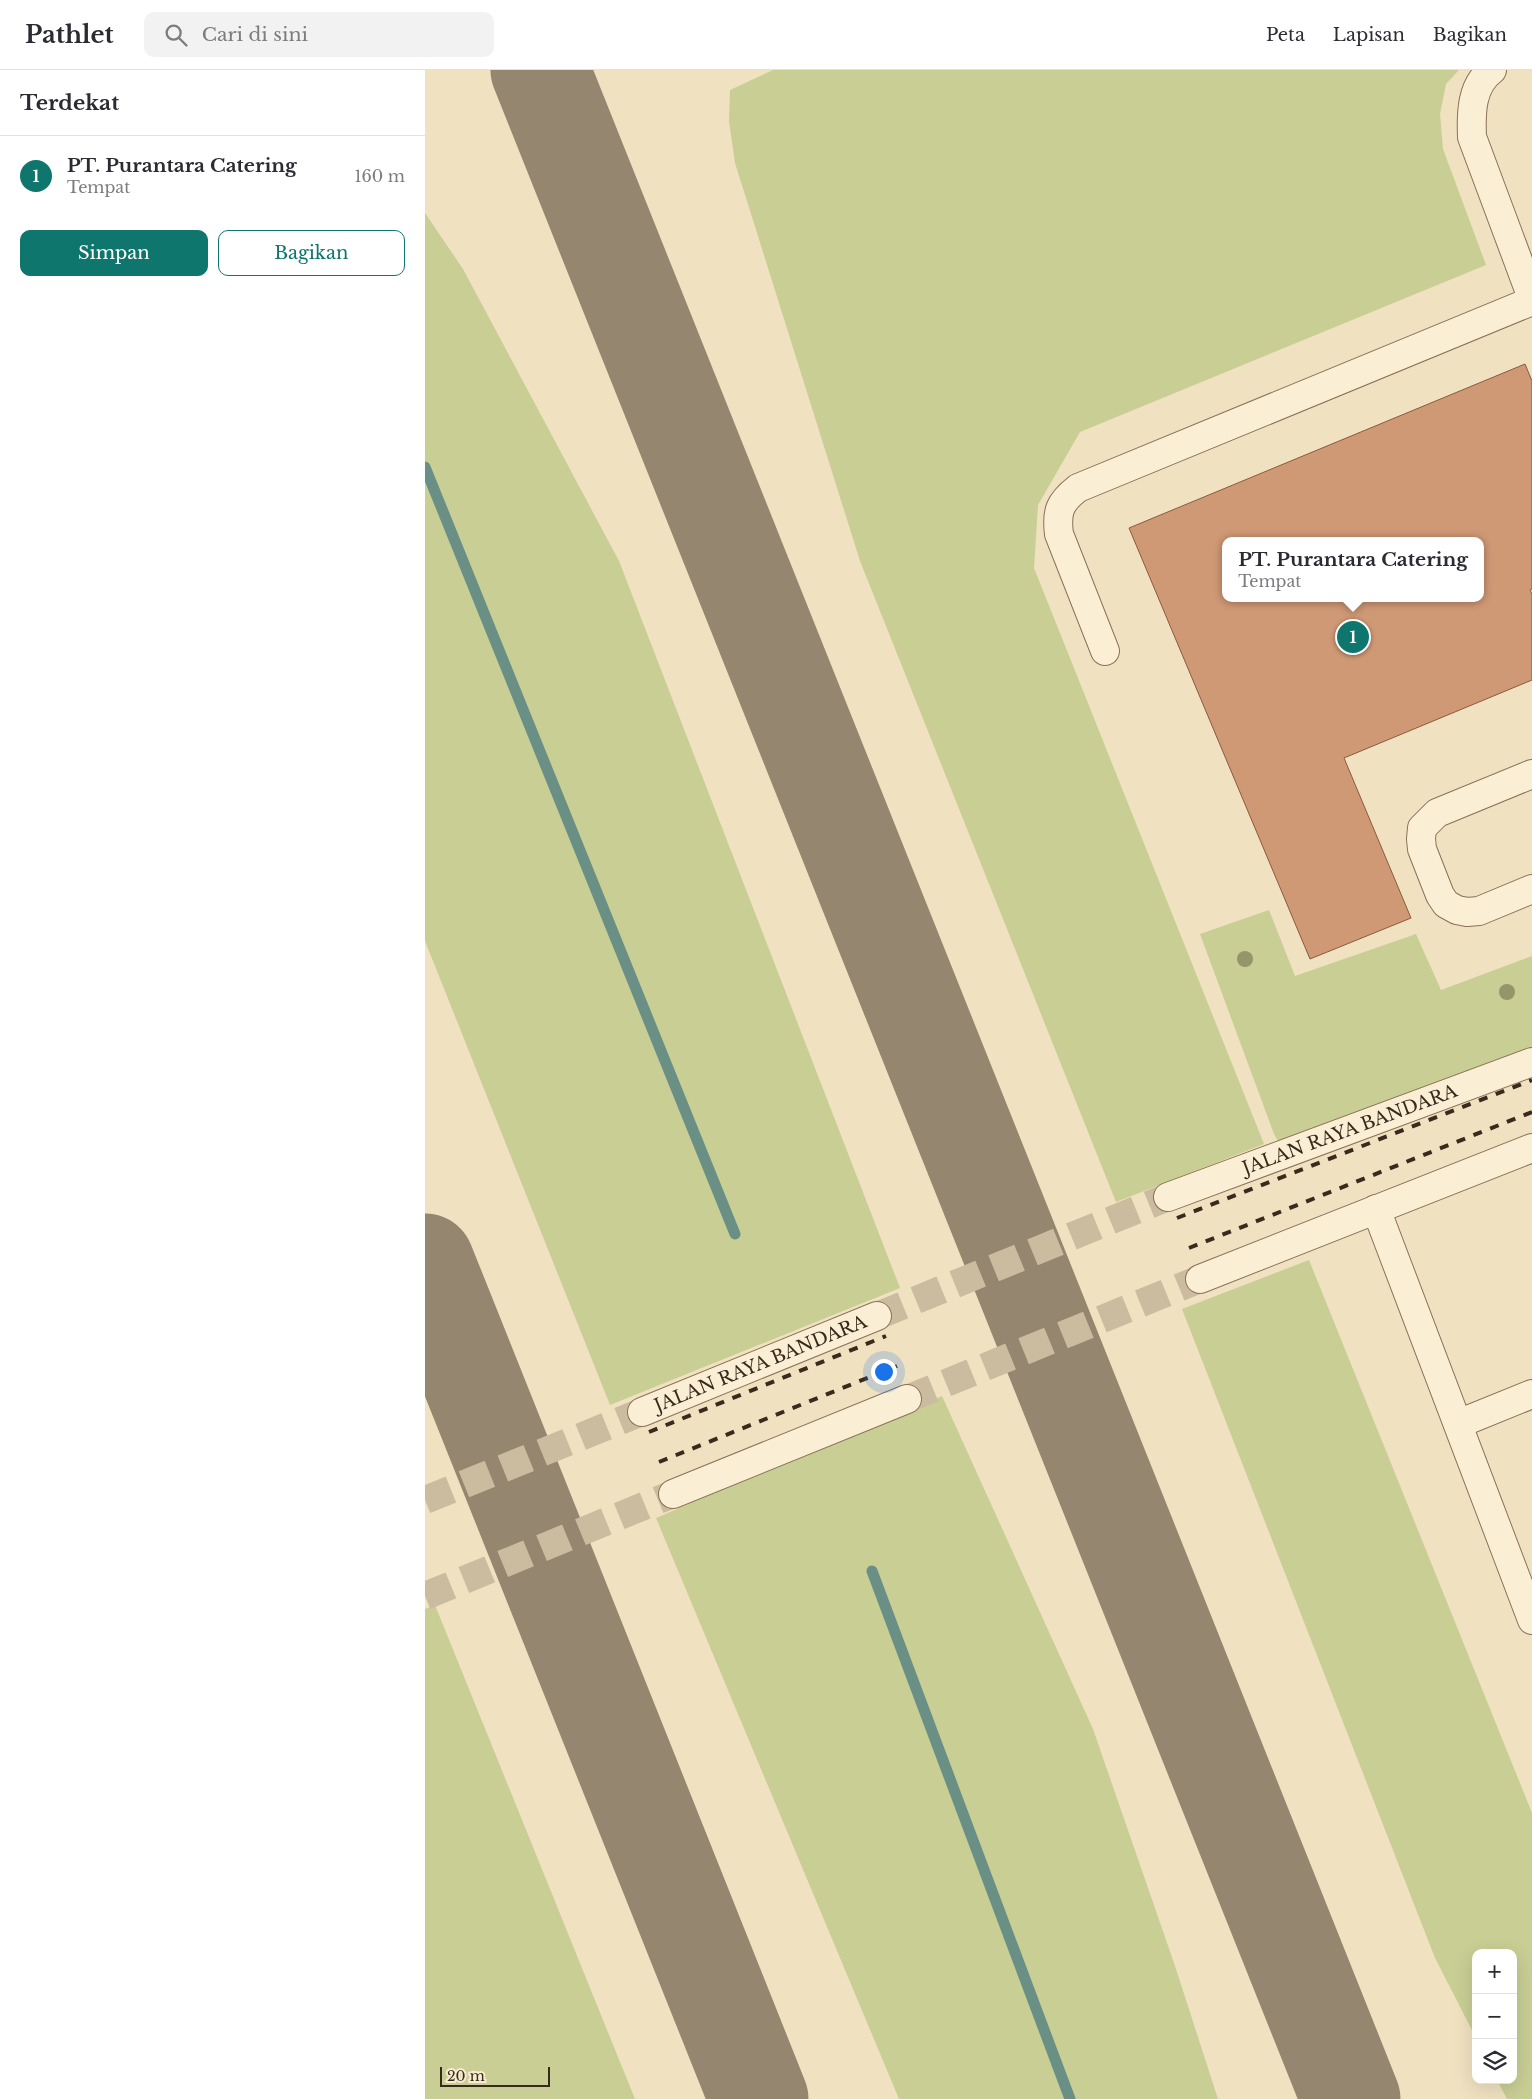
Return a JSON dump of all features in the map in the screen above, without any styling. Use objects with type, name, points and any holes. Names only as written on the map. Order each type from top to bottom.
[{"type":"street","points":[[1105,651],[1059,534],[1057,517],[1065,498],[1078,488],[1532,299],[1472,137],[1471,111],[1476,92],[1492,70]]},
{"type":"street","points":[[1532,774],[1437,813],[1422,828],[1421,839],[1422,849],[1440,895],[1446,904],[1457,910],[1467,912],[1479,911],[1532,889]]},
{"type":"street","name":"JALAN RAYA BANDARA","points":[[1167,1196],[1532,1062]]},
{"type":"street","points":[[1200,1279],[1532,1148]]},
{"type":"street","points":[[1376,1209],[1531,1612]]},
{"type":"street","name":"JALAN RAYA BANDARA","points":[[642,1412],[877,1316]]},
{"type":"street","points":[[1458,1424],[1532,1394]]},
{"type":"street","points":[[673,1494],[907,1399]]},
{"type":"green space","points":[[773,70],[1459,70],[1446,84],[1440,114],[1443,149],[1486,265],[1080,432],[1038,505],[1034,568],[1264,1144],[1116,1202],[860,561],[735,163],[729,121],[730,90]]},
{"type":"green space","points":[[425,213],[463,269],[619,561],[900,1288],[610,1405],[425,941]]},
{"type":"green space","points":[[1269,910],[1295,976],[1416,934],[1441,990],[1532,956],[1532,1053],[1285,1142],[1278,1141],[1200,934]]},
{"type":"green space","points":[[1309,1260],[1532,1813],[1532,2099],[1507,2099],[1499,2084],[1517,2084],[1517,1949],[1472,1949],[1472,2030],[1435,1958],[1182,1309]]},
{"type":"green space","points":[[942,1396],[1093,1729],[1175,1966],[1218,2099],[899,2099],[656,1518]]},
{"type":"green space","points":[[435,1605],[635,2099],[425,2099],[425,1609]]},
{"type":"building","points":[[1525,364],[1532,381],[1532,589],[1530,590],[1532,594],[1532,680],[1344,758],[1411,918],[1310,959],[1129,528]]},
{"type":"waterway","points":[[425,467],[735,1234]]},
{"type":"waterway","points":[[872,1571],[1070,2099]]},
{"type":"taxiway","points":[[540,70],[1351,2099]]},
{"type":"taxiway","points":[[425,1263],[759,2099]]},
{"type":"tunnel","points":[[877,1316],[1168,1197]]},
{"type":"tunnel","points":[[907,1399],[1200,1279]]},
{"type":"tunnel","points":[[425,1500],[642,1412]]},
{"type":"tunnel","points":[[425,1596],[673,1494]]},
{"type":"railway","points":[[1177,1218],[1532,1080]]},
{"type":"railway","points":[[1189,1248],[1532,1112]]},
{"type":"railway","points":[[649,1432],[886,1336]]},
{"type":"railway","points":[[659,1462],[897,1366]]},
{"type":"place","name":"PT. Purantara Catering","points":[[1353,637]]}]
